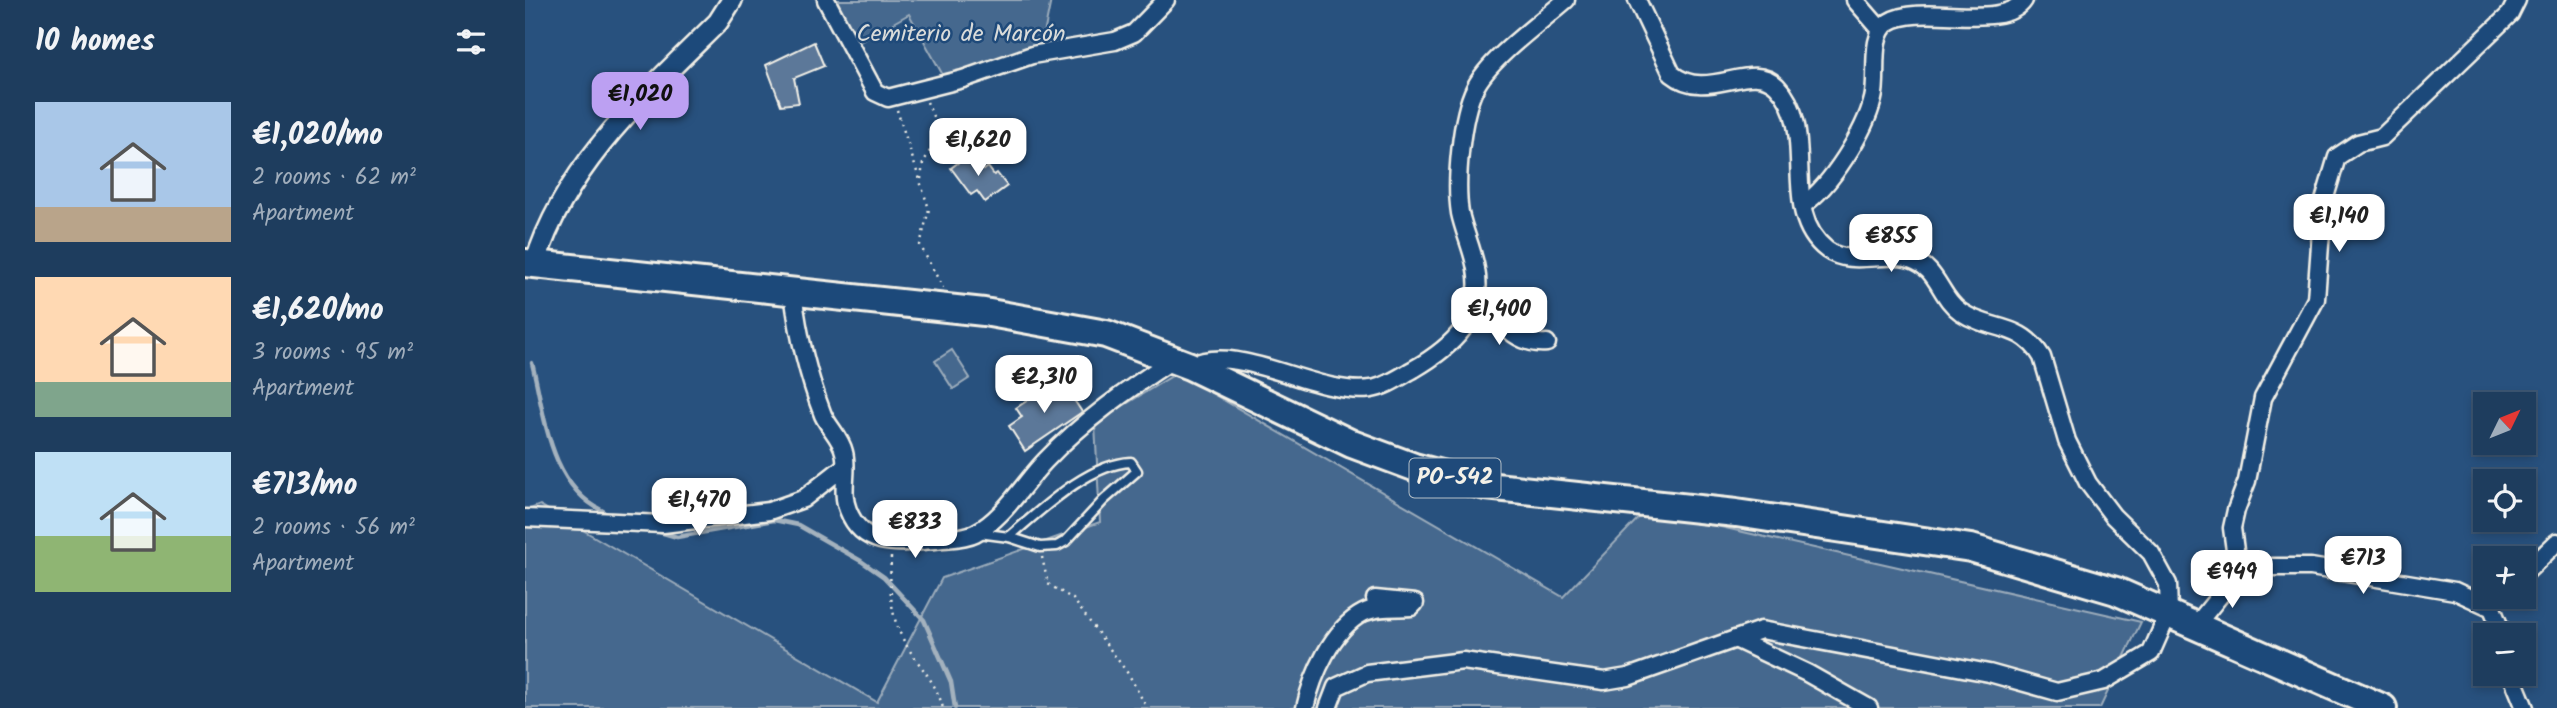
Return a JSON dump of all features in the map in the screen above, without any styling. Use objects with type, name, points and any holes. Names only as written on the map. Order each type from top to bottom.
[{"type":"main road","name":"PO-542","points":[[530,263],[1039,320],[1106,334],[1182,363],[1352,444],[1414,467],[1486,486],[1736,513],[1971,548],[2116,591],[2197,624],[2383,708]]},
{"type":"street","points":[[530,263],[580,171],[598,147],[718,22],[732,0]]},
{"type":"street","points":[[826,0],[875,92],[893,97],[1033,55],[1115,41],[1134,33],[1166,0]]},
{"type":"street","points":[[793,292],[802,349],[823,415],[844,449],[848,509],[858,527],[873,539],[891,544],[963,537],[976,532],[1001,512],[1078,429],[1129,389],[1182,363],[1214,359],[1331,385],[1371,389],[1415,368],[1456,341],[1464,330],[1476,294],[1476,268],[1460,212],[1458,164],[1473,92],[1490,66],[1566,0]]},
{"type":"street","points":[[1328,708],[1336,687],[1367,673],[1463,661],[1604,681],[1627,677],[1761,630],[1989,673],[2057,692],[2104,681],[2151,653],[2169,612],[2168,584],[2161,566],[2113,516],[2088,483],[2067,441],[2042,357],[2035,346],[2014,330],[1958,310],[1936,276],[1912,260],[1891,255],[1848,258],[1837,256],[1817,238],[1803,205],[1801,156],[1795,123],[1778,87],[1759,76],[1705,85],[1681,81],[1672,74],[1637,0]]},
{"type":"street","points":[[1855,0],[1881,30]]},
{"type":"street","points":[[1803,205],[1822,187],[1865,124],[1873,99],[1881,30],[1890,22],[1912,17],[2000,15],[2020,6],[2024,0]]},
{"type":"street","points":[[2238,572],[2232,528],[2247,481],[2263,398],[2316,299],[2323,204],[2337,157],[2358,143],[2382,137],[2510,14],[2517,0]]},
{"type":"street","points":[[1476,294],[1513,335],[1527,343],[1547,343]]},
{"type":"street","points":[[525,518],[663,524],[769,511],[803,499],[845,466]]},
{"type":"street","points":[[2536,562],[2557,542]]},
{"type":"street","points":[[2197,624],[2238,572],[2272,567],[2311,567],[2473,596]]},
{"type":"street","points":[[1305,708],[1328,652],[1347,624],[1364,612],[1411,607],[1415,603],[1375,599]]},
{"type":"street","points":[[1735,639],[1807,673],[1869,708]]},
{"type":"street","points":[[2516,686],[2525,708]]},
{"type":"lane","points":[[976,532],[1009,537],[1040,547],[1066,541],[1104,500],[1137,471],[1136,467],[1131,462],[1121,463],[1079,482],[1056,497],[1009,537]]},
{"type":"path","points":[[922,89],[942,138]]},
{"type":"path","points":[[893,97],[929,209],[920,245],[938,277]]},
{"type":"path","points":[[921,182],[927,152],[942,138],[957,135],[981,143]]},
{"type":"path","points":[[891,544],[890,584],[896,620],[920,665],[937,686],[943,708]]},
{"type":"path","points":[[1040,547],[1048,584],[1073,600],[1129,675],[1147,708]]},
{"type":"green space","name":"Cemiterio de Marcón","points":[[832,0],[1051,0],[1042,44],[944,77],[909,14],[858,43]]},
{"type":"green space","points":[[952,350],[970,378],[953,389],[935,361]]},
{"type":"green space","points":[[1177,373],[1563,597],[1646,510],[2141,622],[2100,708],[525,708],[525,511],[540,505],[877,702],[942,578],[1100,522],[1095,423]]},
{"type":"building","points":[[814,42],[824,66],[794,78],[799,103],[781,105],[766,65]]},
{"type":"building","points":[[971,153],[984,170],[988,167],[994,175],[997,173],[1007,186],[985,202],[977,191],[971,195],[951,168]]},
{"type":"building","points":[[1060,379],[1082,412],[1025,451],[1009,426],[1022,417],[1016,408]]},
{"type":"waterway","points":[[532,363],[546,426],[560,466],[571,484],[585,499],[603,511]]},
{"type":"waterway","points":[[653,530],[677,537],[774,520],[798,525],[861,561],[884,577],[924,620],[951,682],[955,708]]}]
